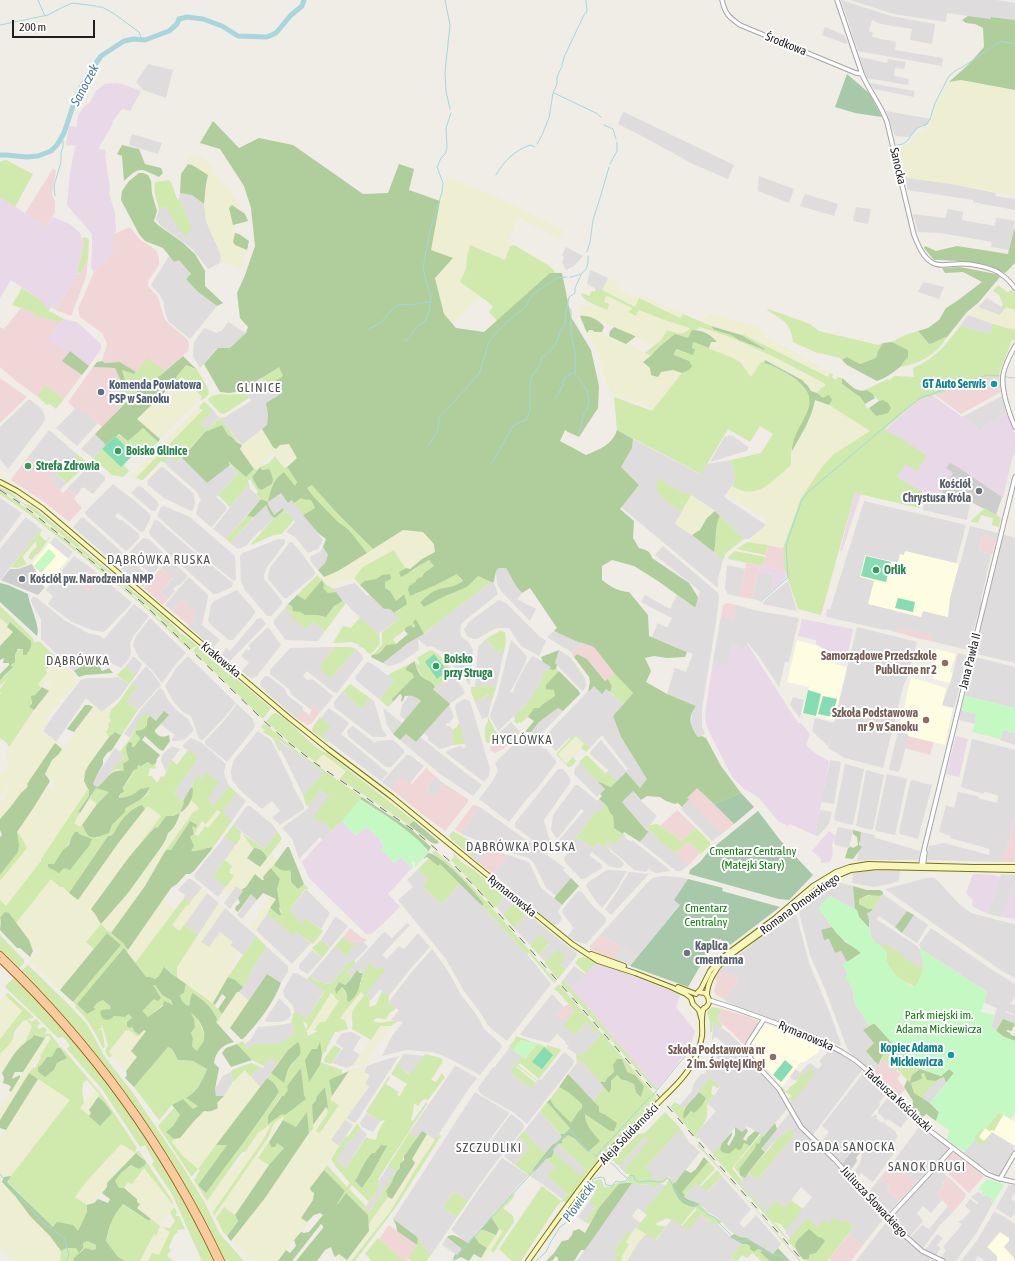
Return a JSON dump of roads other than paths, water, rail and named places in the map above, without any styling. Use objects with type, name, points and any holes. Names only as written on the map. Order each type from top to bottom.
[{"type":"main road","name":"Krakowska","points":[[0,482],[17,491],[42,508],[288,717],[392,797],[443,839]]},
{"type":"main road","name":"Rymanowska","points":[[443,839],[562,936],[583,951],[601,962],[619,967],[676,989],[689,996],[692,1000]]},
{"type":"main road","name":"Romana Dmowskiego","points":[[697,993],[701,989],[710,971],[719,960],[753,936],[814,886],[829,875],[843,869],[863,864],[1015,870]]},
{"type":"main road","name":"Romana Dmowskiego","points":[[707,995],[707,991],[713,976],[725,959],[775,923],[832,878],[847,871],[865,868],[922,866],[1015,867]]},
{"type":"main road","name":"Rymanowska","points":[[583,951],[697,993]]},
{"type":"main road","points":[[0,954],[60,1016],[88,1048],[120,1090],[148,1130],[177,1177],[202,1221],[222,1261]]},
{"type":"main road","points":[[0,960],[25,984],[63,1025],[119,1096],[149,1139],[177,1184],[217,1261]]},
{"type":"main road","points":[[703,992],[707,995],[709,1000],[706,1007],[700,1009],[696,1008],[692,1000],[697,993],[703,992]]},
{"type":"main road","name":"Aleja Solidarności","points":[[528,1261],[570,1201],[600,1163],[684,1076],[699,1050],[702,1035],[703,1012],[706,1007]]},
{"type":"main road","name":"Aleja Solidarności","points":[[696,1008],[699,1010],[702,1021]]},
{"type":"street","name":"Środkowa","points":[[722,0],[725,11],[731,19],[740,25],[856,73],[862,74]]},
{"type":"street","name":"Sanocka","points":[[837,0],[867,86],[886,117],[914,235],[923,253],[930,261],[936,264],[968,264],[996,271],[1004,276],[1015,288]]},
{"type":"street","points":[[1015,346],[1004,369],[1003,379],[1008,407],[1015,427]]},
{"type":"street","name":"Jana Pawła II","points":[[922,866],[1015,477]]},
{"type":"street","name":"Rymanowska","points":[[709,1000],[725,1006]]},
{"type":"street","name":"Rymanowska","points":[[706,1007],[712,1004],[737,1009],[814,1037],[842,1052]]},
{"type":"street","name":"Juliusza Słowackiego","points":[[764,1019],[749,1042],[747,1050],[749,1055],[779,1090],[797,1122],[804,1131],[876,1202],[902,1233],[922,1251],[943,1261]]},
{"type":"street","name":"Tadeusza Kościuszki","points":[[842,1052],[856,1061],[881,1082],[925,1127],[980,1169],[1000,1179],[1015,1182]]},
{"type":"street","points":[[888,1218],[954,1148]]},
{"type":"street","points":[[1000,1179],[1015,1153]]},
{"type":"waterway","points":[[38,0],[45,16]]},
{"type":"waterway","name":"Sanoczek","points":[[0,155],[27,157],[38,156],[51,151],[57,145],[64,133],[76,97],[87,76],[101,56],[124,41],[134,39],[145,40],[169,31],[177,24],[179,19],[187,17],[203,19],[222,26],[238,36],[267,37],[276,33],[291,15],[302,6],[304,0]]},
{"type":"waterway","points":[[445,0],[450,25],[445,72],[446,91],[450,109]]},
{"type":"waterway","points":[[537,144],[549,118],[553,93],[564,57],[587,11],[586,0]]},
{"type":"waterway","points":[[0,25],[48,15],[72,3],[96,6]]},
{"type":"waterway","points":[[97,7],[102,7],[113,13],[139,32],[142,40]]},
{"type":"waterway","points":[[897,145],[903,144],[917,128],[927,124],[935,103],[949,76],[1001,41],[1015,44]]},
{"type":"waterway","points":[[554,93],[596,113],[601,117]]},
{"type":"waterway","points":[[405,341],[418,326],[425,321],[429,312],[431,296],[423,268],[429,234],[442,192],[443,183],[437,167],[441,158],[445,154],[447,147],[446,128],[451,113]]},
{"type":"waterway","points":[[604,125],[613,129],[616,139]]},
{"type":"waterway","points":[[55,196],[54,186],[61,162],[63,147],[63,140],[61,138]]},
{"type":"waterway","points":[[610,164],[617,151],[617,142]]},
{"type":"waterway","points":[[496,175],[502,165],[514,153],[530,145],[535,147]]},
{"type":"waterway","points":[[587,252],[593,220],[609,167]]},
{"type":"waterway","points":[[570,277],[578,275],[586,269],[588,256]]},
{"type":"waterway","points":[[491,465],[513,426],[526,420],[530,411],[530,385],[532,376],[540,365],[542,357],[552,349],[557,341],[565,324],[569,297],[575,293],[575,288],[581,275]]},
{"type":"waterway","points":[[428,446],[438,430],[439,418],[479,374],[489,342],[494,334],[526,306],[533,294],[556,278],[567,277]]},
{"type":"waterway","points":[[368,329],[379,324],[399,304],[412,305],[430,302]]},
{"type":"waterway","points":[[568,306],[571,310],[571,333],[575,353],[575,374],[586,390],[589,399],[589,404],[584,413],[579,433]]},
{"type":"waterway","points":[[555,399],[562,387],[565,377],[575,372]]},
{"type":"waterway","points":[[761,601],[788,577],[786,545],[801,502],[807,493],[920,398],[987,375],[1000,376]]},
{"type":"waterway","points":[[1006,377],[1015,378]]},
{"type":"waterway","points":[[653,1095],[691,1049]]},
{"type":"waterway","points":[[596,1156],[650,1097]]},
{"type":"waterway","points":[[453,1261],[569,1131],[571,1131],[584,1147],[591,1152]]},
{"type":"waterway","points":[[593,1154],[602,1159]]},
{"type":"waterway","points":[[605,1160],[613,1164],[627,1178]]},
{"type":"waterway","points":[[0,1174],[41,1221],[64,1238],[69,1255],[66,1261]]},
{"type":"waterway","name":"Płowiecki","points":[[536,1261],[546,1252],[560,1227],[567,1222],[576,1210],[579,1204],[578,1201],[591,1185],[593,1179],[601,1177],[604,1178],[606,1185],[612,1186],[616,1181],[626,1181],[630,1175],[634,1176],[635,1180],[639,1182],[662,1182],[667,1178],[669,1179],[681,1199],[698,1206],[707,1214],[716,1218],[732,1236],[744,1242],[747,1239],[768,1253],[782,1256],[787,1261]]},
{"type":"railway","points":[[0,490],[33,513],[144,604],[264,721],[289,743],[315,763],[415,831],[452,863],[478,890],[803,1261]]},
{"type":"place","name":"GT Auto Serwis","points":[[994,384]]},
{"type":"place","name":"Komenda Powiatowa PSP w Sanoku","points":[[101,392]]},
{"type":"place","name":"Boisko Glinice","points":[[118,451]]},
{"type":"place","name":"Strefa Zdrowia","points":[[28,466]]},
{"type":"place","name":"Kościół Chrystusa Króla","points":[[979,491]]},
{"type":"place","name":"Orlik","points":[[876,570]]},
{"type":"place","name":"Kościół pw. Narodzenia NMP","points":[[22,579]]},
{"type":"place","name":"Samorządowe Przedszkole Publiczne nr 2","points":[[945,663]]},
{"type":"place","name":"Boisko przy Struga","points":[[436,666]]},
{"type":"place","name":"Szkoła Podstawowa nr 9 w Sanoku","points":[[926,720]]},
{"type":"place","name":"Kaplica cmentarna","points":[[687,953]]},
{"type":"place","name":"Kopiec Adama Mickiewicza","points":[[951,1055]]},
{"type":"place","name":"Szkoła Podstawowa nr 2 im. Świętej Kingi","points":[[773,1057]]},
{"type":"district","name":"GLINICE","points":[[259,388]]},
{"type":"district","name":"DĄBRÓWKA RUSKA","points":[[159,560]]},
{"type":"district","name":"DĄBRÓWKA","points":[[78,661]]},
{"type":"district","name":"HYCLÓWKA","points":[[522,740]]},
{"type":"district","name":"DĄBRÓWKA POLSKA","points":[[521,847]]},
{"type":"district","name":"POSADA SANOCKA","points":[[845,1147]]},
{"type":"district","name":"SZCZUDLIKI","points":[[489,1148]]},
{"type":"district","name":"SANOK DRUGI","points":[[927,1167]]},
{"type":"park label","name":"Cmentarz Centralny (Matejki Stary)","points":[[753,858]]},
{"type":"park label","name":"Cmentarz Centralny","points":[[706,915]]},
{"type":"park label","name":"Park miejski im. Adama Mickiewicza","points":[[939,1022]]}]
